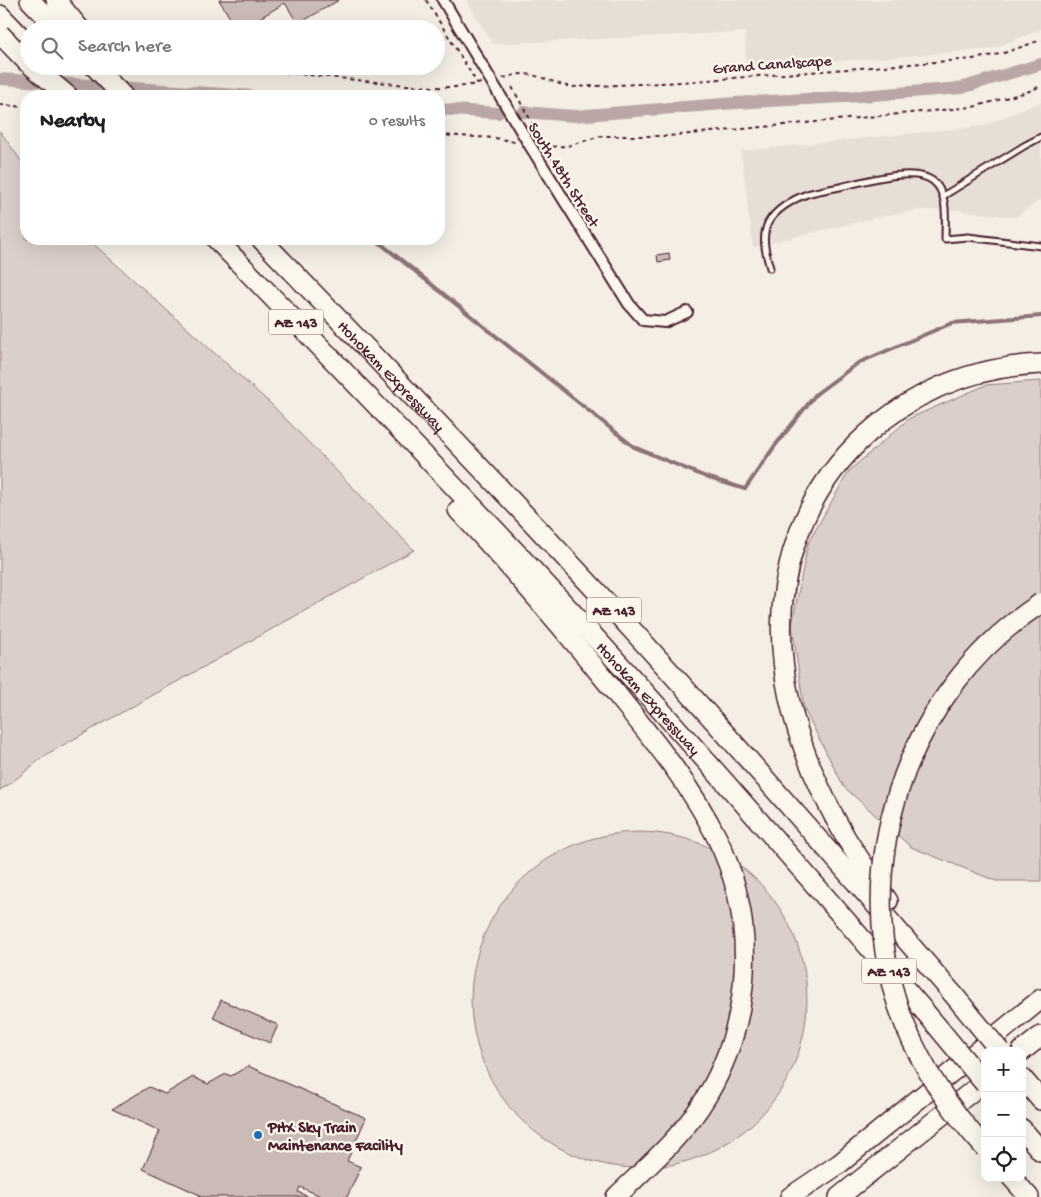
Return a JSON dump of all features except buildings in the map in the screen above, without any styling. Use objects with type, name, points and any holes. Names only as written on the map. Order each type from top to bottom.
[{"type":"highway","points":[[30,0],[49,20]]},
{"type":"highway","points":[[56,0],[73,20]]},
{"type":"highway","points":[[0,15],[20,36]]},
{"type":"highway","points":[[0,34],[20,55]]},
{"type":"highway","points":[[42,75],[61,90]]},
{"type":"highway","points":[[58,75],[72,90]]},
{"type":"highway","points":[[103,75],[117,90]]},
{"type":"highway","points":[[118,75],[129,90]]},
{"type":"highway","name":"Hohokam Expressway","points":[[222,245],[547,586],[812,881],[981,1077]]},
{"type":"highway","name":"Hohokam Expressway","points":[[266,245],[486,473],[638,637],[758,770],[997,1047]]},
{"type":"highway","points":[[953,994],[855,852],[819,784],[798,728],[785,677],[781,635],[784,590],[795,544],[817,496],[844,457],[873,429],[906,404],[944,384],[963,377],[1002,368],[1041,364]]},
{"type":"highway","points":[[376,405],[439,489],[542,604],[649,736],[682,780],[707,819],[717,838],[733,879],[743,921],[745,962],[742,1001],[727,1055],[707,1096],[684,1128],[616,1197]]},
{"type":"highway","points":[[981,1143],[952,1109],[934,1082],[918,1055],[905,1025],[894,994],[887,960],[881,909],[882,874],[886,842],[895,799],[910,758],[926,726],[944,697],[976,657],[1000,634],[1041,603]]},
{"type":"highway","points":[[959,1066],[1041,986]]},
{"type":"highway","points":[[790,1197],[839,1164],[1041,999]]},
{"type":"highway","points":[[1026,1048],[1041,1036]]},
{"type":"highway","points":[[1026,1082],[1039,1097]]},
{"type":"highway","points":[[839,1197],[981,1085]]},
{"type":"highway","points":[[1026,1133],[1041,1151]]},
{"type":"highway","points":[[1016,1182],[1029,1197]]},
{"type":"street","name":"South 48th Street","points":[[443,0],[529,144],[629,304],[643,320],[666,322],[687,312]]},
{"type":"lane","points":[[942,196],[1041,137]]},
{"type":"lane","points":[[770,268],[764,244],[767,225],[780,209],[806,194],[881,178],[913,175],[925,176],[934,181],[941,190],[944,204],[945,238],[968,237],[1041,246]]},
{"type":"path","points":[[426,0],[439,20]]},
{"type":"path","points":[[308,75],[418,86],[465,87],[479,83],[445,30]]},
{"type":"path","name":"Grand Canalscape","points":[[503,78],[521,74],[573,87],[683,82],[972,59],[1004,53],[1041,40]]},
{"type":"path","points":[[601,136],[669,136],[972,107],[1027,92],[1041,86]]},
{"type":"path","points":[[512,87],[544,144]]},
{"type":"path","points":[[0,105],[20,107]]},
{"type":"shaded area","points":[[466,0],[1041,0],[1041,29],[993,49],[781,66],[746,66],[745,32],[493,44]]},
{"type":"shaded area","points":[[1041,102],[1041,199],[1016,217],[954,210],[919,210],[883,216],[753,247],[741,151],[983,126]]},
{"type":"shaded area","points":[[0,131],[20,159],[20,245],[95,245],[271,404],[414,550],[47,754],[0,790]]},
{"type":"shaded area","points":[[1041,381],[1041,881],[996,881],[911,847],[844,787],[804,709],[792,625],[808,543],[849,471],[910,418],[986,385]]},
{"type":"shaded area","points":[[622,832],[656,832],[688,839],[718,851],[746,870],[769,893],[779,906],[795,936],[807,983],[807,1017],[804,1033],[795,1064],[788,1079],[769,1107],[746,1130],[718,1149],[688,1161],[656,1168],[622,1168],[590,1161],[560,1149],[532,1130],[509,1107],[490,1079],[478,1049],[471,1017],[471,983],[478,951],[490,921],[509,893],[532,870],[560,851],[590,839]]},
{"type":"waterway","points":[[523,112],[574,116],[961,88],[1041,64]]},
{"type":"waterway","points":[[0,79],[164,90]]},
{"type":"waterway","points":[[445,109],[498,113]]},
{"type":"waterway","points":[[382,245],[634,447],[706,477],[745,489],[774,447],[816,394],[858,363],[952,323],[1041,316]]},
{"type":"place","name":"PHX Sky Train Maintenance Facility","points":[[258,1135]]}]
